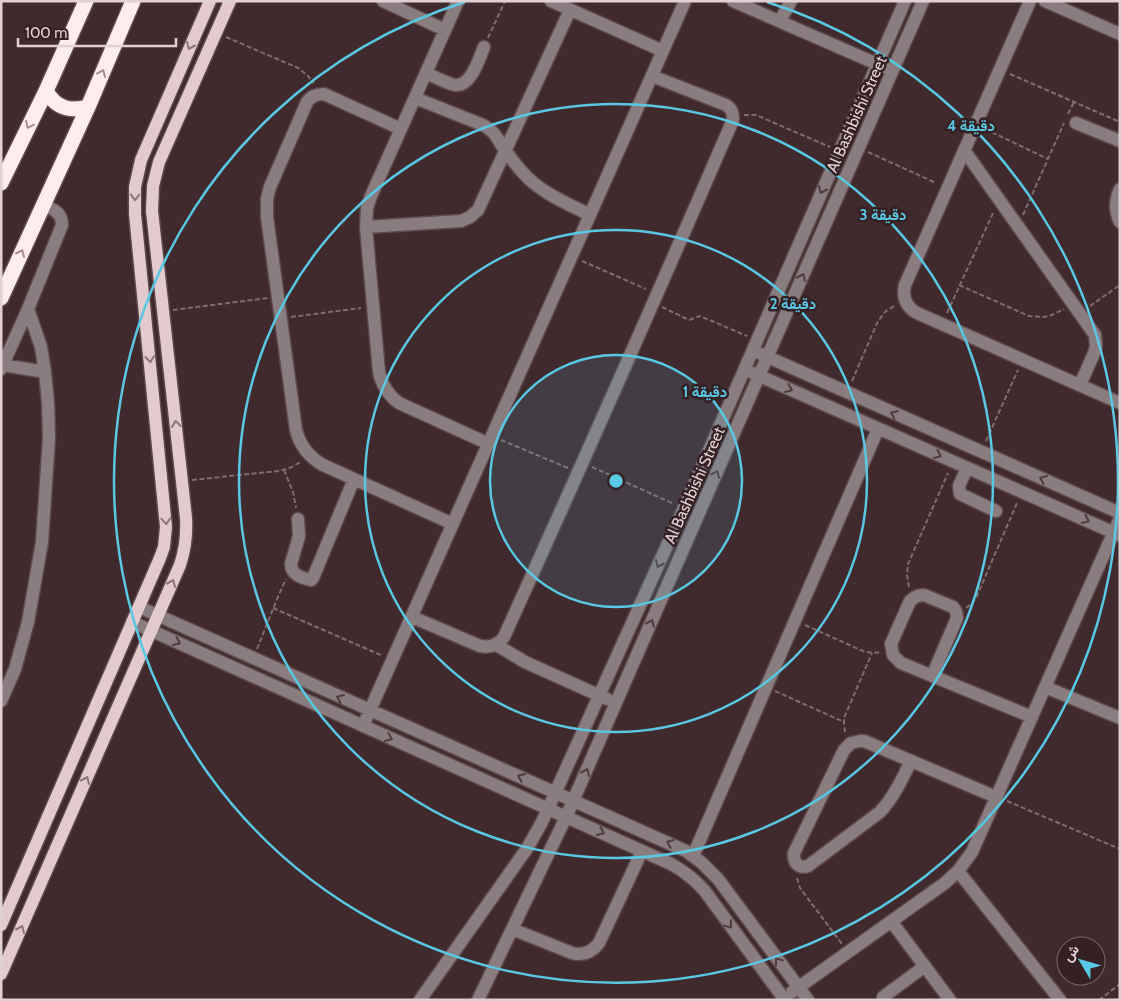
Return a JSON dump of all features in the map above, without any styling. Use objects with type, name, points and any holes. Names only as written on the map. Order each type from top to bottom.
[{"type":"highway","points":[[1,183],[46,91],[86,1]]},
{"type":"highway","points":[[1,298],[88,106],[132,1]]},
{"type":"highway","points":[[46,91],[56,104],[64,107],[80,109],[88,106]]},
{"type":"main road","points":[[1,925],[160,558],[165,542],[166,527],[135,214],[135,187],[137,173],[146,148],[210,1]]},
{"type":"main road","points":[[1,974],[180,565],[185,546],[187,527],[152,211],[153,186],[159,162],[230,1]]},
{"type":"street","points":[[383,1],[445,30]]},
{"type":"street","points":[[458,1],[369,202],[366,214],[366,227],[379,372],[387,393],[399,402],[490,440]]},
{"type":"street","points":[[551,1],[663,51]]},
{"type":"street","points":[[363,726],[685,1]]},
{"type":"street","points":[[733,1],[893,71]]},
{"type":"street","points":[[780,21],[791,1]]},
{"type":"street","name":"Al Bashbishi Street","points":[[420,1000],[528,847],[539,828],[684,508],[905,1]]},
{"type":"street","name":"Al Bashbishi Street","points":[[478,1000],[566,817],[923,1]]},
{"type":"street","points":[[1030,1],[905,285],[906,302],[912,310],[1120,403]]},
{"type":"street","points":[[1045,1],[1120,34]]},
{"type":"street","points":[[366,227],[462,221],[478,210],[570,10]]},
{"type":"street","points":[[426,73],[453,84],[463,84],[470,78],[484,47]]},
{"type":"street","points":[[412,617],[480,646],[488,647],[504,637],[655,299],[733,120],[733,116],[731,110],[726,105],[652,76]]},
{"type":"street","points":[[401,129],[328,95],[312,96],[307,102],[270,187],[267,199],[267,217],[296,430],[301,443],[309,454],[323,465],[453,524]]},
{"type":"street","points":[[415,98],[492,130],[505,150],[534,184],[590,215]]},
{"type":"street","points":[[1076,123],[1120,141]]},
{"type":"street","points":[[964,150],[1094,335],[1095,351],[1080,385]]},
{"type":"street","points":[[1120,188],[1115,205],[1120,222]]},
{"type":"street","points":[[43,205],[57,211],[62,224],[28,309],[2,367],[45,372]]},
{"type":"street","points":[[1,701],[15,669],[28,622],[42,542],[49,438],[45,372],[41,347],[28,309]]},
{"type":"street","points":[[754,346],[767,357],[1120,513]]},
{"type":"street","points":[[744,369],[1117,534]]},
{"type":"street","points":[[693,856],[878,428]]},
{"type":"street","points":[[967,468],[959,486],[960,494],[996,511]]},
{"type":"street","points":[[298,519],[299,536],[291,567],[295,574],[310,580],[313,578],[354,479]]},
{"type":"street","points":[[132,622],[672,864],[688,874],[696,882],[784,999],[945,882],[958,871],[972,852],[1045,687],[1117,534],[1120,518]]},
{"type":"street","points":[[932,676],[957,618],[956,612],[950,606],[924,596],[915,597],[910,601],[891,644],[895,658],[901,663],[932,676],[1032,717]]},
{"type":"street","points":[[139,607],[678,846],[710,870],[718,879],[808,1000]]},
{"type":"street","points":[[495,644],[525,662],[616,703]]},
{"type":"street","points":[[1045,687],[1119,717]]},
{"type":"street","points":[[911,761],[894,794],[880,812],[808,866],[799,866],[794,861],[794,854],[844,750],[851,743],[864,741],[996,797]]},
{"type":"street","points":[[512,929],[572,953],[581,954],[591,951],[599,943],[642,851]]},
{"type":"street","points":[[958,871],[1060,1000]]},
{"type":"street","points":[[891,921],[950,1000]]},
{"type":"street","points":[[883,997],[926,966]]},
{"type":"path","points":[[484,47],[505,1]]},
{"type":"path","points":[[216,33],[298,68],[311,79],[320,94]]},
{"type":"path","points":[[1000,69],[1120,122]]},
{"type":"path","points":[[1018,226],[1074,102]]},
{"type":"path","points":[[733,120],[744,114],[756,115],[840,151]]},
{"type":"path","points":[[975,125],[1048,158]]},
{"type":"path","points":[[859,148],[948,188]]},
{"type":"path","points":[[942,324],[1000,199]]},
{"type":"path","points":[[572,257],[655,299],[689,320],[700,316],[754,346]]},
{"type":"path","points":[[960,285],[1029,316],[1052,315],[1066,308],[1072,302]]},
{"type":"path","points":[[1080,314],[1120,285]]},
{"type":"path","points":[[163,312],[278,297]]},
{"type":"path","points":[[847,393],[878,321],[886,311],[906,302]]},
{"type":"path","points":[[281,318],[373,306]]},
{"type":"path","points":[[981,452],[1023,360]]},
{"type":"path","points":[[490,440],[580,468],[684,508]]},
{"type":"path","points":[[182,480],[284,470],[297,465],[309,454]]},
{"type":"path","points":[[915,597],[907,580],[908,564],[953,462]]},
{"type":"path","points":[[284,470],[293,492],[298,519]]},
{"type":"path","points":[[956,612],[968,607],[976,598],[1022,492]]},
{"type":"path","points":[[254,658],[282,586],[292,571]]},
{"type":"path","points":[[273,608],[393,660]]},
{"type":"path","points":[[796,620],[865,652],[892,651]]},
{"type":"path","points":[[851,743],[844,731],[844,718],[872,653]]},
{"type":"path","points":[[766,687],[844,722]]},
{"type":"path","points":[[996,797],[1120,849]]},
{"type":"path","points":[[799,866],[798,879],[800,888],[848,952]]},
{"type":"path","points":[[1099,1000],[1120,984]]}]
